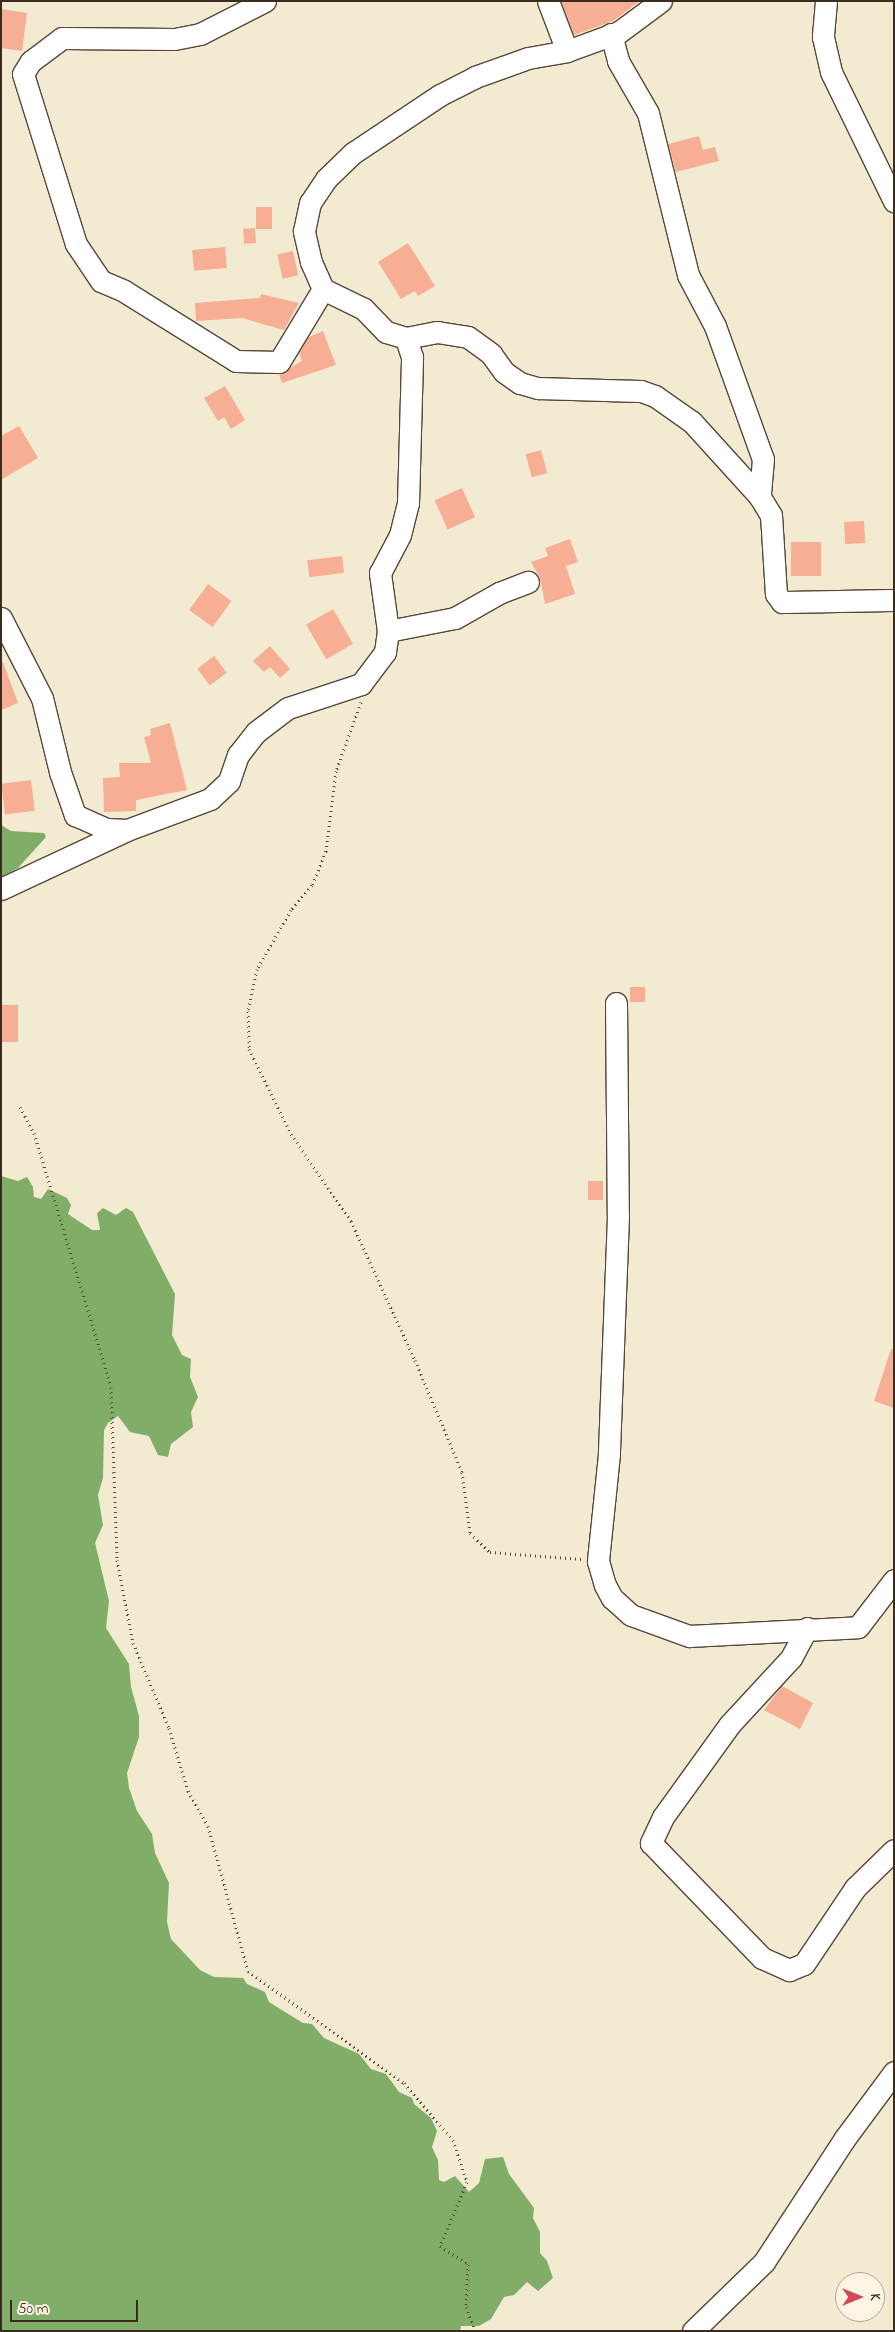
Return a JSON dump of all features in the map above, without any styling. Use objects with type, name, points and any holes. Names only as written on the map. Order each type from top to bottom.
[{"type":"street","points":[[265,1],[200,34],[174,40],[62,38],[31,62],[23,74],[76,244],[101,281],[124,292],[190,336],[236,361],[279,362],[323,289]]},
{"type":"street","points":[[548,1],[567,51]]},
{"type":"street","points":[[661,1],[611,34],[567,51],[528,58],[475,77],[400,120],[346,160],[326,179],[310,203],[304,231],[311,262],[323,289],[364,309],[386,332],[406,338],[437,332],[468,337],[491,354],[512,378],[538,388],[641,391],[655,396],[692,422],[760,497],[771,515],[776,594],[782,602],[894,600]]},
{"type":"street","points":[[826,1],[823,37],[831,72],[894,201]]},
{"type":"street","points":[[611,34],[618,60],[648,113],[688,275],[715,326],[763,459],[764,486],[760,497]]},
{"type":"street","points":[[1,889],[127,830],[210,799],[229,781],[238,755],[256,732],[288,708],[361,684],[385,652],[388,631],[380,573],[400,535],[408,503],[411,471],[412,356],[406,338]]},
{"type":"street","points":[[388,631],[455,618],[499,593],[528,582]]},
{"type":"street","points":[[1,618],[42,698],[60,772],[75,815],[90,824],[127,830]]},
{"type":"street","points":[[616,1003],[618,1216],[609,1454],[598,1561],[612,1598],[631,1615],[689,1636],[807,1628],[858,1627],[894,1580]]},
{"type":"street","points":[[807,1628],[791,1658],[730,1724],[663,1817],[651,1843],[762,1958],[789,1970],[804,1964],[855,1888],[894,1850]]},
{"type":"street","points":[[693,2331],[764,2262],[845,2138],[894,2072]]},
{"type":"path","points":[[361,684],[361,704],[336,771],[326,851],[312,886],[272,939],[251,990],[249,1049],[290,1134],[350,1221],[415,1360],[462,1472],[470,1533],[490,1552],[598,1561]]},
{"type":"path","points":[[20,1107],[34,1133],[111,1387],[117,1560],[133,1644],[170,1728],[188,1791],[208,1826],[248,1971],[404,2083],[454,2140],[467,2182],[440,2246],[468,2264],[466,2308],[475,2331]]},
{"type":"green space","points":[[1,825],[11,831],[44,833],[46,837],[18,868],[1,877]]},
{"type":"green space","points":[[1,1176],[18,1181],[27,1177],[33,1187],[34,1197],[41,1199],[48,1189],[67,1198],[71,1205],[68,1214],[92,1230],[100,1230],[97,1213],[103,1208],[116,1215],[126,1208],[133,1212],[175,1294],[172,1335],[182,1355],[191,1359],[190,1377],[198,1397],[191,1412],[193,1427],[171,1444],[168,1457],[158,1455],[149,1436],[130,1432],[118,1416],[108,1423],[104,1430],[103,1478],[98,1495],[103,1525],[95,1543],[109,1601],[106,1628],[129,1664],[131,1687],[139,1716],[139,1737],[127,1773],[129,1788],[137,1811],[152,1834],[155,1853],[169,1883],[167,1922],[171,1939],[200,1970],[214,1977],[243,1978],[247,1984],[265,1992],[269,2002],[303,2023],[312,2024],[324,2038],[359,2054],[371,2069],[386,2074],[399,2092],[412,2098],[414,2104],[431,2118],[437,2131],[432,2147],[438,2160],[439,2180],[444,2182],[455,2176],[469,2192],[479,2183],[485,2159],[503,2157],[509,2174],[534,2208],[533,2218],[540,2232],[540,2253],[547,2261],[553,2278],[538,2291],[527,2282],[514,2295],[504,2297],[491,2319],[479,2326],[461,2326],[460,2331],[1,2331]]},
{"type":"building","points":[[561,1],[640,1],[613,21],[574,35]]},
{"type":"building","points":[[1,9],[27,13],[22,51],[1,48]]},
{"type":"building","points":[[699,136],[703,150],[715,147],[719,161],[676,172],[668,144]]},
{"type":"building","points":[[256,207],[272,207],[272,229],[256,229]]},
{"type":"building","points":[[255,228],[256,243],[244,244],[243,229]]},
{"type":"building","points":[[408,243],[435,286],[418,296],[415,291],[401,299],[378,262]]},
{"type":"building","points":[[225,247],[227,268],[194,271],[192,250]]},
{"type":"building","points":[[293,251],[298,275],[283,279],[277,254]]},
{"type":"building","points":[[261,294],[299,303],[284,330],[242,318],[196,321],[195,303],[260,298]]},
{"type":"building","points":[[323,331],[336,365],[282,383],[279,374],[302,361],[299,353],[309,337]]},
{"type":"building","points":[[225,386],[245,420],[231,429],[224,417],[218,421],[204,398]]},
{"type":"building","points":[[19,426],[38,458],[1,480],[1,436]]},
{"type":"building","points":[[541,450],[547,473],[532,477],[526,454]]},
{"type":"building","points":[[462,488],[475,517],[448,529],[435,500]]},
{"type":"building","points":[[864,521],[865,543],[845,544],[844,522]]},
{"type":"building","points":[[570,539],[578,562],[566,566],[575,594],[545,604],[540,578],[531,562],[548,556],[545,548]]},
{"type":"building","points":[[791,542],[821,542],[821,576],[791,576]]},
{"type":"building","points":[[342,556],[344,573],[309,577],[307,560]]},
{"type":"building","points":[[208,584],[231,601],[213,627],[189,610]]},
{"type":"building","points":[[333,609],[353,644],[326,659],[306,624]]},
{"type":"building","points":[[270,646],[290,669],[280,678],[270,667],[264,672],[253,661]]},
{"type":"building","points":[[214,656],[227,673],[210,685],[197,669]]},
{"type":"building","points":[[3,662],[18,703],[1,710],[1,663]]},
{"type":"building","points":[[170,723],[187,790],[136,800],[136,811],[104,812],[103,778],[120,777],[119,763],[151,763],[144,737],[151,735],[150,729]]},
{"type":"building","points":[[31,780],[35,811],[5,814],[1,784]]},
{"type":"building","points":[[630,987],[645,987],[645,1002],[630,1002]]},
{"type":"building","points":[[1,1005],[18,1005],[18,1042],[1,1042]]},
{"type":"building","points":[[588,1181],[603,1181],[603,1200],[588,1200]]},
{"type":"building","points":[[891,1349],[894,1350],[894,1408],[874,1401]]},
{"type":"building","points":[[782,1686],[813,1703],[800,1729],[764,1710]]}]
